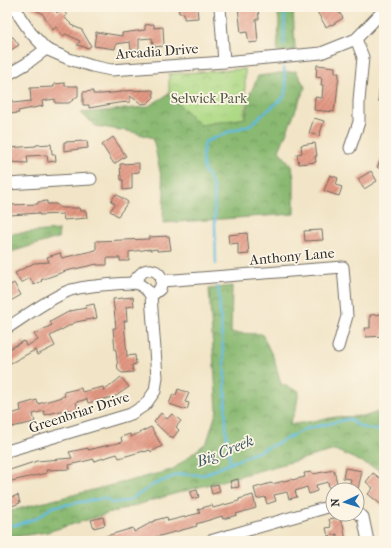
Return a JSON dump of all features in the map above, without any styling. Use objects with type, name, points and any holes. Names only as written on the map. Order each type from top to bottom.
[{"type":"street","points":[[7,75],[26,64],[46,49],[31,33],[15,7]]},
{"type":"street","points":[[220,7],[224,62]]},
{"type":"street","points":[[350,148],[359,122],[358,101],[363,57],[356,39],[384,10]]},
{"type":"street","name":"Arcadia Drive","points":[[46,49],[69,59],[111,70],[224,62],[321,52],[356,39]]},
{"type":"street","points":[[7,184],[91,179]]},
{"type":"street","name":"Anthony Lane","points":[[162,281],[343,267],[347,316],[338,347]]},
{"type":"street","points":[[7,328],[43,305],[69,291],[132,283],[142,286],[151,296],[160,289],[162,281],[157,272],[151,270],[145,271],[132,283]]},
{"type":"street","name":"Greenbriar Drive","points":[[7,451],[131,414],[145,405],[155,391],[157,377],[151,296]]},
{"type":"street","points":[[210,541],[325,509]]},
{"type":"street","points":[[365,522],[368,541]]},
{"type":"green space","points":[[277,7],[293,7],[295,50],[277,52],[279,22]]},
{"type":"green space","name":"Selwick Park","points":[[245,69],[245,118],[200,125],[169,94],[169,74]]},
{"type":"green space","points":[[296,71],[305,87],[279,151],[292,166],[294,179],[294,214],[163,223],[164,190],[153,138],[133,132],[96,126],[81,113],[147,107],[169,94],[200,125],[245,118],[250,94],[258,76]]},
{"type":"green space","points":[[59,230],[58,238],[7,253],[7,234]]},
{"type":"green space","points":[[232,286],[231,333],[262,334],[274,359],[281,384],[299,391],[296,409],[289,425],[336,417],[366,416],[384,410],[384,472],[335,450],[170,495],[47,532],[7,538],[7,512],[172,470],[207,442],[217,410],[209,289]]},
{"type":"building","points":[[29,7],[53,7],[57,13],[61,9],[67,15],[64,17],[73,26],[82,30],[91,46],[88,48],[77,45],[80,41],[66,34],[63,36],[56,27],[53,30],[42,13]]},
{"type":"building","points":[[178,7],[197,7],[198,18],[184,19],[184,13],[179,13]]},
{"type":"building","points":[[238,7],[258,7],[259,19],[256,19],[258,42],[249,43],[247,32],[241,33]]},
{"type":"building","points":[[321,7],[328,7],[329,10],[336,7],[343,18],[326,27],[316,10]]},
{"type":"building","points":[[154,24],[154,28],[163,27],[164,46],[153,47],[152,38],[139,39],[139,50],[131,50],[130,42],[116,44],[115,49],[94,46],[96,32],[122,36],[122,33],[145,30],[145,25]]},
{"type":"building","points":[[7,37],[13,37],[19,45],[7,51]]},
{"type":"building","points":[[317,65],[335,67],[335,73],[339,73],[334,112],[314,110],[315,97],[322,98],[323,85],[321,85],[322,78],[316,77]]},
{"type":"building","points":[[65,83],[65,86],[78,86],[78,96],[69,103],[55,103],[55,99],[42,101],[43,106],[18,111],[19,113],[7,114],[7,100],[13,100],[13,103],[31,101],[30,88],[54,87],[54,84]]},
{"type":"building","points":[[380,83],[384,83],[384,101],[378,101]]},
{"type":"building","points":[[153,90],[154,97],[148,103],[142,104],[130,96],[130,102],[89,108],[89,105],[83,105],[83,92],[93,91],[93,94],[102,94],[122,92],[121,91]]},
{"type":"building","points":[[314,118],[324,121],[319,136],[309,133]]},
{"type":"building","points":[[113,137],[126,156],[114,164],[102,145]]},
{"type":"building","points":[[87,141],[88,148],[64,151],[64,142]]},
{"type":"building","points":[[315,143],[317,156],[315,156],[316,162],[299,164],[297,154],[302,153],[301,145]]},
{"type":"building","points":[[51,144],[52,154],[55,154],[56,161],[48,162],[47,155],[27,156],[28,163],[8,162],[7,148]]},
{"type":"building","points":[[384,154],[384,171],[377,167]]},
{"type":"building","points":[[139,163],[139,172],[132,173],[132,189],[123,190],[120,164]]},
{"type":"building","points":[[371,171],[377,181],[364,189],[358,179]]},
{"type":"building","points":[[330,175],[338,178],[336,185],[342,187],[339,196],[324,191]]},
{"type":"building","points":[[116,194],[128,202],[118,216],[110,211],[115,204],[111,201]]},
{"type":"building","points":[[47,201],[47,204],[56,204],[61,208],[79,208],[80,211],[86,211],[87,218],[64,220],[63,214],[39,215],[39,213],[10,215],[9,205],[38,204],[38,202]]},
{"type":"building","points":[[322,230],[323,240],[305,241],[304,231]]},
{"type":"building","points":[[247,233],[249,254],[238,255],[238,243],[229,244],[228,235]]},
{"type":"building","points":[[169,236],[171,250],[157,251],[157,249],[150,249],[129,252],[129,261],[120,261],[120,258],[107,258],[107,265],[97,264],[66,271],[41,280],[42,281],[34,285],[30,278],[21,283],[15,273],[34,263],[49,262],[47,257],[60,253],[62,258],[96,250],[96,241],[149,239],[149,237]]},
{"type":"building","points":[[14,283],[21,295],[7,303],[7,287]]},
{"type":"building","points":[[133,297],[134,306],[126,307],[127,321],[124,321],[127,356],[135,355],[136,364],[132,365],[133,372],[122,373],[118,370],[115,350],[113,328],[116,328],[113,299]]},
{"type":"building","points":[[94,304],[97,318],[76,322],[50,336],[55,346],[37,355],[35,350],[11,363],[7,355],[7,350],[24,341],[26,346],[38,340],[34,334],[52,325],[50,322],[70,311],[86,308],[85,306]]},
{"type":"building","points":[[383,314],[384,336],[366,337],[365,328],[370,328],[370,315]]},
{"type":"building","points":[[121,377],[129,387],[116,396],[88,403],[87,399],[76,402],[78,409],[68,411],[68,409],[45,415],[44,411],[33,414],[35,422],[7,428],[7,415],[21,411],[20,405],[37,400],[38,404],[65,396],[64,392],[81,388],[82,392],[103,387],[104,391]]},
{"type":"building","points":[[178,389],[189,393],[185,402],[189,403],[187,410],[169,404],[173,394],[176,395]]},
{"type":"building","points":[[161,413],[167,419],[172,414],[181,421],[176,427],[179,430],[173,438],[154,422]]},
{"type":"building","points":[[151,427],[162,446],[151,452],[150,450],[144,451],[119,458],[117,454],[94,461],[94,459],[69,465],[70,469],[46,470],[47,473],[7,482],[7,471],[37,461],[72,458],[69,452],[88,448],[88,450],[122,442],[121,437],[130,434],[131,437]]},
{"type":"building","points":[[345,468],[362,471],[360,482],[350,482],[351,479],[343,478]]},
{"type":"building","points":[[334,470],[337,482],[325,482],[316,485],[317,491],[309,494],[307,487],[295,491],[297,497],[289,499],[287,492],[274,495],[276,501],[267,504],[265,497],[257,499],[254,488],[271,483],[305,477],[304,473],[312,472],[313,474]]},
{"type":"building","points":[[373,473],[384,481],[384,507],[368,494],[373,488],[366,482]]},
{"type":"building","points":[[238,479],[239,487],[232,488],[230,481]]},
{"type":"building","points":[[218,484],[220,492],[212,494],[210,486]]},
{"type":"building","points":[[197,490],[199,497],[192,499],[190,492]]},
{"type":"building","points":[[18,495],[20,503],[12,506],[9,498]]},
{"type":"building","points":[[253,495],[256,508],[236,514],[237,515],[223,519],[222,516],[196,524],[197,526],[141,541],[96,541],[96,539],[133,528],[134,532],[156,520],[167,517],[168,521],[200,513],[198,509],[212,505],[213,508],[239,501],[239,499]]},
{"type":"building","points":[[103,517],[105,525],[94,528],[91,520]]},
{"type":"building","points":[[330,522],[341,522],[343,524],[346,541],[337,541],[337,534],[328,536],[326,528],[331,527]]},
{"type":"waterway","points":[[284,45],[285,7]]},
{"type":"waterway","points":[[216,264],[214,190],[210,179],[204,170],[202,156],[205,142],[250,125],[284,97],[286,87],[284,68]]},
{"type":"waterway","points":[[218,287],[225,374],[226,430],[230,463]]},
{"type":"waterway","name":"Big Creek","points":[[7,525],[16,525],[37,518],[52,507],[105,498],[111,503],[128,501],[153,485],[179,474],[203,475],[278,443],[305,429],[349,419],[359,426],[369,429],[377,430],[384,425]]}]
